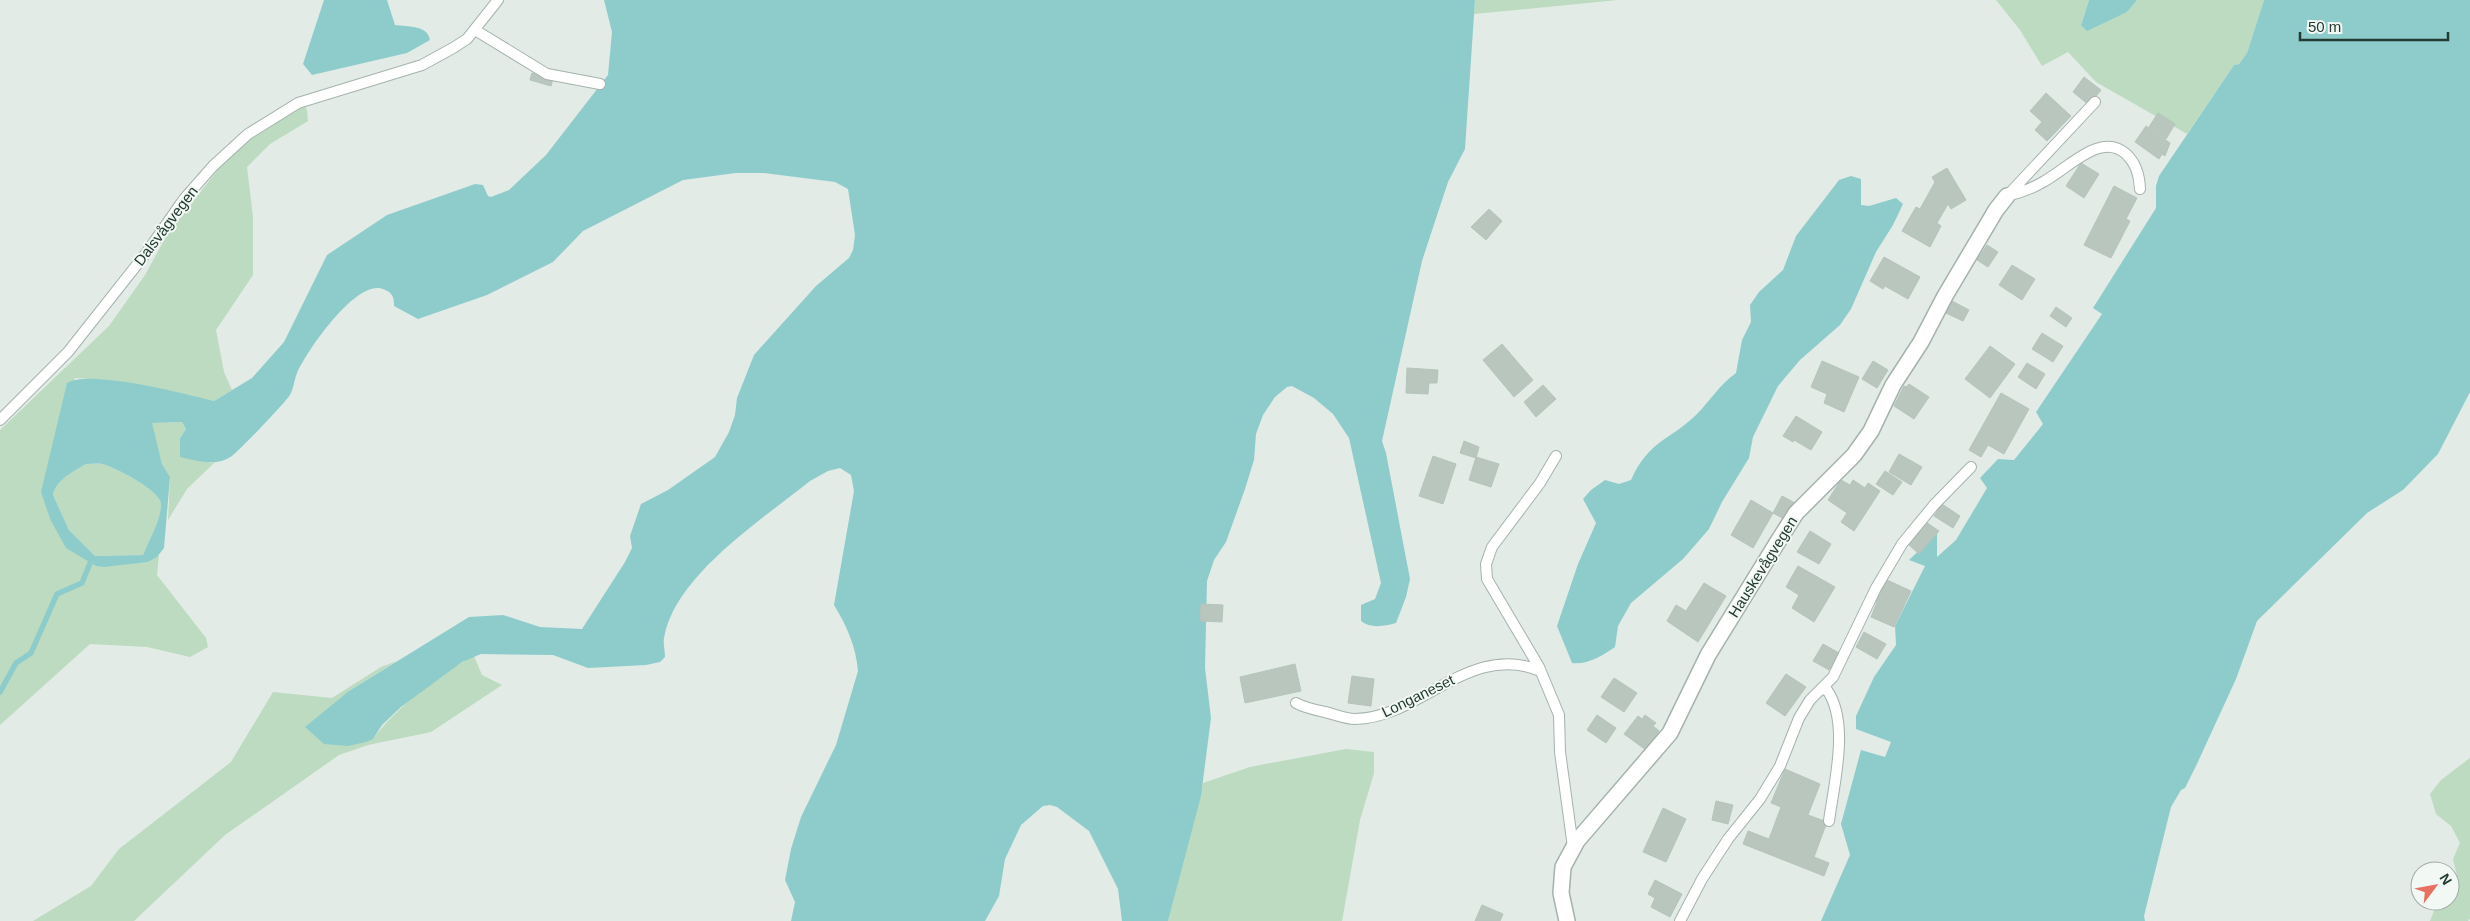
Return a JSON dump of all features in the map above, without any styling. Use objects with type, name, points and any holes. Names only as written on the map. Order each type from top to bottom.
[{"type":"street","name":"Hauskevågvegen","points":[[1567,921],[1561,892],[1563,867],[1573,847],[1609,801],[1670,733],[1708,655],[1776,543],[1796,513],[1854,454],[1871,431],[1893,385],[1921,342],[1945,296],[1996,210],[2007,196]]},
{"type":"lane","name":"Dalsvågvegen","points":[[0,420],[68,352],[148,252],[184,198],[248,134],[298,104],[422,65],[467,39],[498,0]]},
{"type":"lane","points":[[475,30],[548,74],[600,84]]},
{"type":"lane","name":"Hauskevågvegen","points":[[2007,196],[2095,102]]},
{"type":"lane","points":[[2007,196],[2024,192],[2092,150],[2107,147],[2125,151],[2134,162],[2140,177],[2140,189]]},
{"type":"lane","points":[[1556,456],[1540,483],[1492,547],[1486,564],[1487,580],[1540,671],[1560,715],[1560,752],[1573,847]]},
{"type":"lane","points":[[1680,921],[1702,879],[1728,839],[1760,799],[1780,766],[1810,700],[1834,677],[1876,588],[1902,544],[1934,505],[1971,467]]},
{"type":"lane","name":"Longaneset","points":[[1296,703],[1353,719],[1376,716],[1416,700],[1460,676],[1489,666],[1509,663],[1540,671]]},
{"type":"lane","points":[[1822,689],[1828,690],[1833,698],[1839,718],[1830,821]]},
{"type":"green space","points":[[1475,0],[1618,0],[1474,14]]},
{"type":"green space","points":[[1996,0],[2089,0],[2081,24],[2127,12],[2137,0],[2264,0],[2247,53],[2239,64],[2234,65],[2187,134],[2096,82],[2068,52],[2042,66],[2020,30]]},
{"type":"green space","points":[[304,105],[307,110],[308,121],[270,144],[247,167],[253,217],[253,275],[216,330],[224,372],[232,390],[214,401],[113,380],[75,378],[42,492],[50,519],[96,566],[148,562],[159,555],[157,575],[206,638],[208,647],[190,657],[147,647],[90,644],[0,725],[0,430],[109,326],[145,275],[167,235],[230,154],[255,129]]},
{"type":"green space","points":[[182,422],[186,429],[180,438],[210,463],[215,462],[187,489],[168,520],[170,477],[162,464],[151,423]]},
{"type":"green space","points":[[86,464],[102,464],[117,470],[146,486],[159,499],[161,504],[159,517],[143,555],[95,556],[69,530],[53,495],[62,480]]},
{"type":"green space","points":[[474,656],[482,675],[502,685],[431,732],[368,745],[339,755],[225,835],[134,921],[33,921],[91,886],[119,849],[231,762],[273,692],[332,698],[381,667],[397,661],[349,691],[373,739],[393,716],[419,692],[447,671]]},
{"type":"green space","points":[[1346,749],[1374,752],[1374,773],[1360,820],[1342,921],[1168,921],[1203,783],[1250,767]]},
{"type":"green space","points":[[2470,758],[2470,918],[2468,921],[2430,921],[2434,911],[2460,911],[2460,861],[2453,861],[2453,859],[2460,843],[2451,826],[2436,814],[2430,794],[2441,780]]},
{"type":"water","points":[[324,0],[387,0],[395,25],[421,29],[426,32],[430,40],[407,53],[312,75],[303,64]]},
{"type":"water","points":[[604,0],[1475,0],[1465,149],[1448,182],[1422,261],[1382,441],[1386,453],[1410,579],[1406,597],[1396,623],[1373,626],[1361,621],[1361,605],[1375,599],[1381,583],[1349,438],[1333,414],[1314,398],[1292,386],[1287,387],[1275,397],[1263,415],[1256,434],[1254,460],[1245,489],[1226,542],[1214,560],[1207,581],[1205,668],[1211,718],[1201,796],[1168,921],[1122,921],[1118,889],[1089,831],[1057,807],[1050,805],[1043,806],[1021,825],[1005,859],[999,896],[985,921],[791,921],[795,902],[785,880],[791,849],[801,817],[836,745],[858,671],[850,637],[834,605],[854,491],[851,475],[840,468],[828,471],[810,481],[746,531],[703,571],[685,592],[672,615],[664,638],[665,657],[660,662],[646,665],[588,668],[553,655],[481,654],[462,662],[401,707],[382,725],[373,739],[366,742],[348,746],[324,744],[305,727],[349,691],[469,617],[503,615],[540,627],[582,629],[632,548],[630,536],[641,504],[668,490],[715,457],[729,432],[735,415],[737,398],[754,355],[816,286],[849,258],[853,250],[855,235],[848,189],[835,182],[764,173],[736,173],[683,180],[583,231],[553,262],[487,295],[418,319],[394,306],[393,298],[389,292],[383,289],[372,289],[347,305],[321,334],[302,363],[290,395],[232,456],[213,462],[180,457],[180,438],[186,429],[182,422],[152,423],[162,464],[170,477],[164,548],[157,557],[148,562],[104,567],[96,566],[66,548],[50,519],[41,492],[67,383],[79,379],[116,381],[214,401],[252,378],[284,342],[327,255],[387,215],[475,184],[483,185],[488,196],[491,197],[509,190],[546,155],[608,75],[612,32]],"holes":[[[86,464],[102,464],[117,470],[146,486],[159,499],[161,504],[159,517],[143,555],[95,556],[69,530],[53,495],[58,485],[66,476]]]},
{"type":"water","points":[[2089,0],[2137,0],[2127,12],[2087,31],[2081,25]]},
{"type":"water","points":[[2264,0],[2470,0],[2470,392],[2438,454],[2403,490],[2367,513],[2257,621],[2236,679],[2196,766],[2185,788],[2181,790],[2171,807],[2144,916],[2145,921],[1821,921],[1850,855],[1841,824],[1861,750],[1885,757],[1891,742],[1856,729],[1856,716],[1874,677],[1896,645],[1895,626],[1925,566],[1909,560],[1937,533],[1937,557],[1956,540],[1987,488],[1980,478],[1998,459],[2014,460],[2043,424],[2036,412],[2102,314],[2093,308],[2156,208],[2156,186],[2159,176],[2234,65],[2239,64],[2247,53]]},
{"type":"water","points":[[1851,176],[1861,179],[1861,205],[1869,206],[1896,198],[1903,204],[1893,225],[1876,252],[1851,309],[1840,325],[1800,360],[1778,386],[1753,437],[1749,458],[1722,502],[1709,529],[1683,559],[1631,603],[1618,626],[1615,647],[1600,657],[1583,663],[1572,663],[1557,626],[1578,564],[1596,523],[1583,499],[1591,490],[1605,480],[1619,484],[1631,480],[1652,449],[1696,415],[1720,387],[1736,373],[1742,340],[1751,322],[1750,305],[1759,292],[1783,270],[1796,236],[1839,180]]},
{"type":"building","points":[[532,73],[553,79],[551,86],[530,80]]},
{"type":"building","points":[[2084,77],[2101,90],[2089,105],[2073,92]]},
{"type":"building","points":[[2046,93],[2071,116],[2047,141],[2035,130],[2042,122],[2030,111]]},
{"type":"building","points":[[2158,113],[2175,124],[2166,139],[2149,127]]},
{"type":"building","points":[[2146,126],[2170,143],[2165,156],[2162,154],[2159,159],[2135,142]]},
{"type":"building","points":[[2081,163],[2099,174],[2084,198],[2066,186]]},
{"type":"building","points":[[1947,168],[1966,200],[1951,209],[1948,204],[1937,223],[1941,226],[1930,247],[1902,231],[1916,207],[1920,209],[1935,182],[1932,177]]},
{"type":"building","points":[[2114,186],[2137,198],[2126,219],[2130,221],[2111,258],[2084,245]]},
{"type":"building","points":[[1489,209],[1502,221],[1486,240],[1471,227]]},
{"type":"building","points":[[1987,245],[1998,252],[1988,267],[1977,260]]},
{"type":"building","points":[[1884,257],[1920,277],[1908,299],[1885,286],[1883,289],[1870,281]]},
{"type":"building","points":[[2012,265],[2035,279],[2022,300],[1999,285]]},
{"type":"building","points":[[1952,301],[1969,310],[1963,321],[1946,313]]},
{"type":"building","points":[[2056,307],[2072,318],[2066,327],[2050,316]]},
{"type":"building","points":[[2042,333],[2063,346],[2053,362],[2032,349]]},
{"type":"building","points":[[1502,344],[1533,380],[1514,397],[1483,360]]},
{"type":"building","points":[[1990,346],[2015,364],[1990,398],[1965,379]]},
{"type":"building","points":[[1822,361],[1859,377],[1844,412],[1824,403],[1827,394],[1811,387]]},
{"type":"building","points":[[1873,361],[1888,370],[1877,388],[1862,379]]},
{"type":"building","points":[[2027,363],[2045,374],[2036,389],[2018,377]]},
{"type":"building","points":[[1407,368],[1438,370],[1437,383],[1429,383],[1428,394],[1406,393]]},
{"type":"building","points":[[1909,384],[1929,397],[1914,419],[1894,406],[1904,386],[1906,387]]},
{"type":"building","points":[[1543,385],[1556,399],[1536,417],[1524,402]]},
{"type":"building","points":[[2001,393],[2029,409],[2004,454],[1988,445],[1981,457],[1969,450]]},
{"type":"building","points":[[1796,416],[1822,432],[1811,450],[1783,436]]},
{"type":"building","points":[[1464,441],[1479,447],[1476,458],[1460,453]]},
{"type":"building","points":[[1899,454],[1922,467],[1911,485],[1889,472]]},
{"type":"building","points":[[1433,456],[1456,464],[1443,504],[1419,496]]},
{"type":"building","points":[[1476,457],[1499,464],[1491,487],[1469,480]]},
{"type":"building","points":[[1885,471],[1902,482],[1893,495],[1876,484]]},
{"type":"building","points":[[1841,480],[1850,485],[1853,480],[1865,488],[1868,483],[1880,491],[1854,531],[1841,522],[1847,513],[1828,500]]},
{"type":"building","points":[[1782,496],[1795,503],[1786,520],[1773,513]]},
{"type":"building","points":[[1751,500],[1773,513],[1753,548],[1731,535]]},
{"type":"building","points":[[1942,504],[1960,516],[1953,528],[1934,516]]},
{"type":"building","points":[[1926,522],[1939,531],[1919,554],[1907,543]]},
{"type":"building","points":[[1810,531],[1831,544],[1819,564],[1797,552]]},
{"type":"building","points":[[1798,566],[1835,587],[1814,622],[1792,608],[1799,595],[1786,587]]},
{"type":"building","points":[[1887,580],[1911,591],[1894,627],[1871,617],[1876,601]]},
{"type":"building","points":[[1704,583],[1726,596],[1698,642],[1667,621],[1676,605],[1686,611]]},
{"type":"building","points":[[1201,604],[1223,605],[1222,622],[1200,621]]},
{"type":"building","points":[[1864,632],[1886,644],[1877,659],[1856,647]]},
{"type":"building","points":[[1823,644],[1839,653],[1829,670],[1813,661]]},
{"type":"building","points":[[1295,664],[1301,691],[1245,703],[1240,677]]},
{"type":"building","points":[[1786,674],[1806,687],[1785,716],[1766,703]]},
{"type":"building","points":[[1352,676],[1374,679],[1371,706],[1348,703]]},
{"type":"building","points":[[1614,678],[1637,693],[1624,712],[1601,697]]},
{"type":"building","points":[[1597,715],[1616,728],[1606,743],[1587,730]]},
{"type":"building","points":[[1645,715],[1656,723],[1653,726],[1659,731],[1646,750],[1624,734],[1638,716],[1642,719]]},
{"type":"building","points":[[1785,769],[1820,784],[1808,815],[1827,822],[1814,857],[1829,863],[1824,876],[1743,844],[1748,831],[1769,839],[1781,807],[1771,803]]},
{"type":"building","points":[[1716,801],[1733,805],[1728,824],[1712,820]]},
{"type":"building","points":[[1663,808],[1686,819],[1666,862],[1643,852]]},
{"type":"building","points":[[1655,880],[1682,894],[1670,917],[1651,907],[1655,898],[1648,894]]},
{"type":"building","points":[[1482,905],[1503,914],[1500,921],[1475,921]]},
{"type":"waterway","points":[[0,692],[16,663],[31,653],[57,594],[82,583],[90,563]]}]
